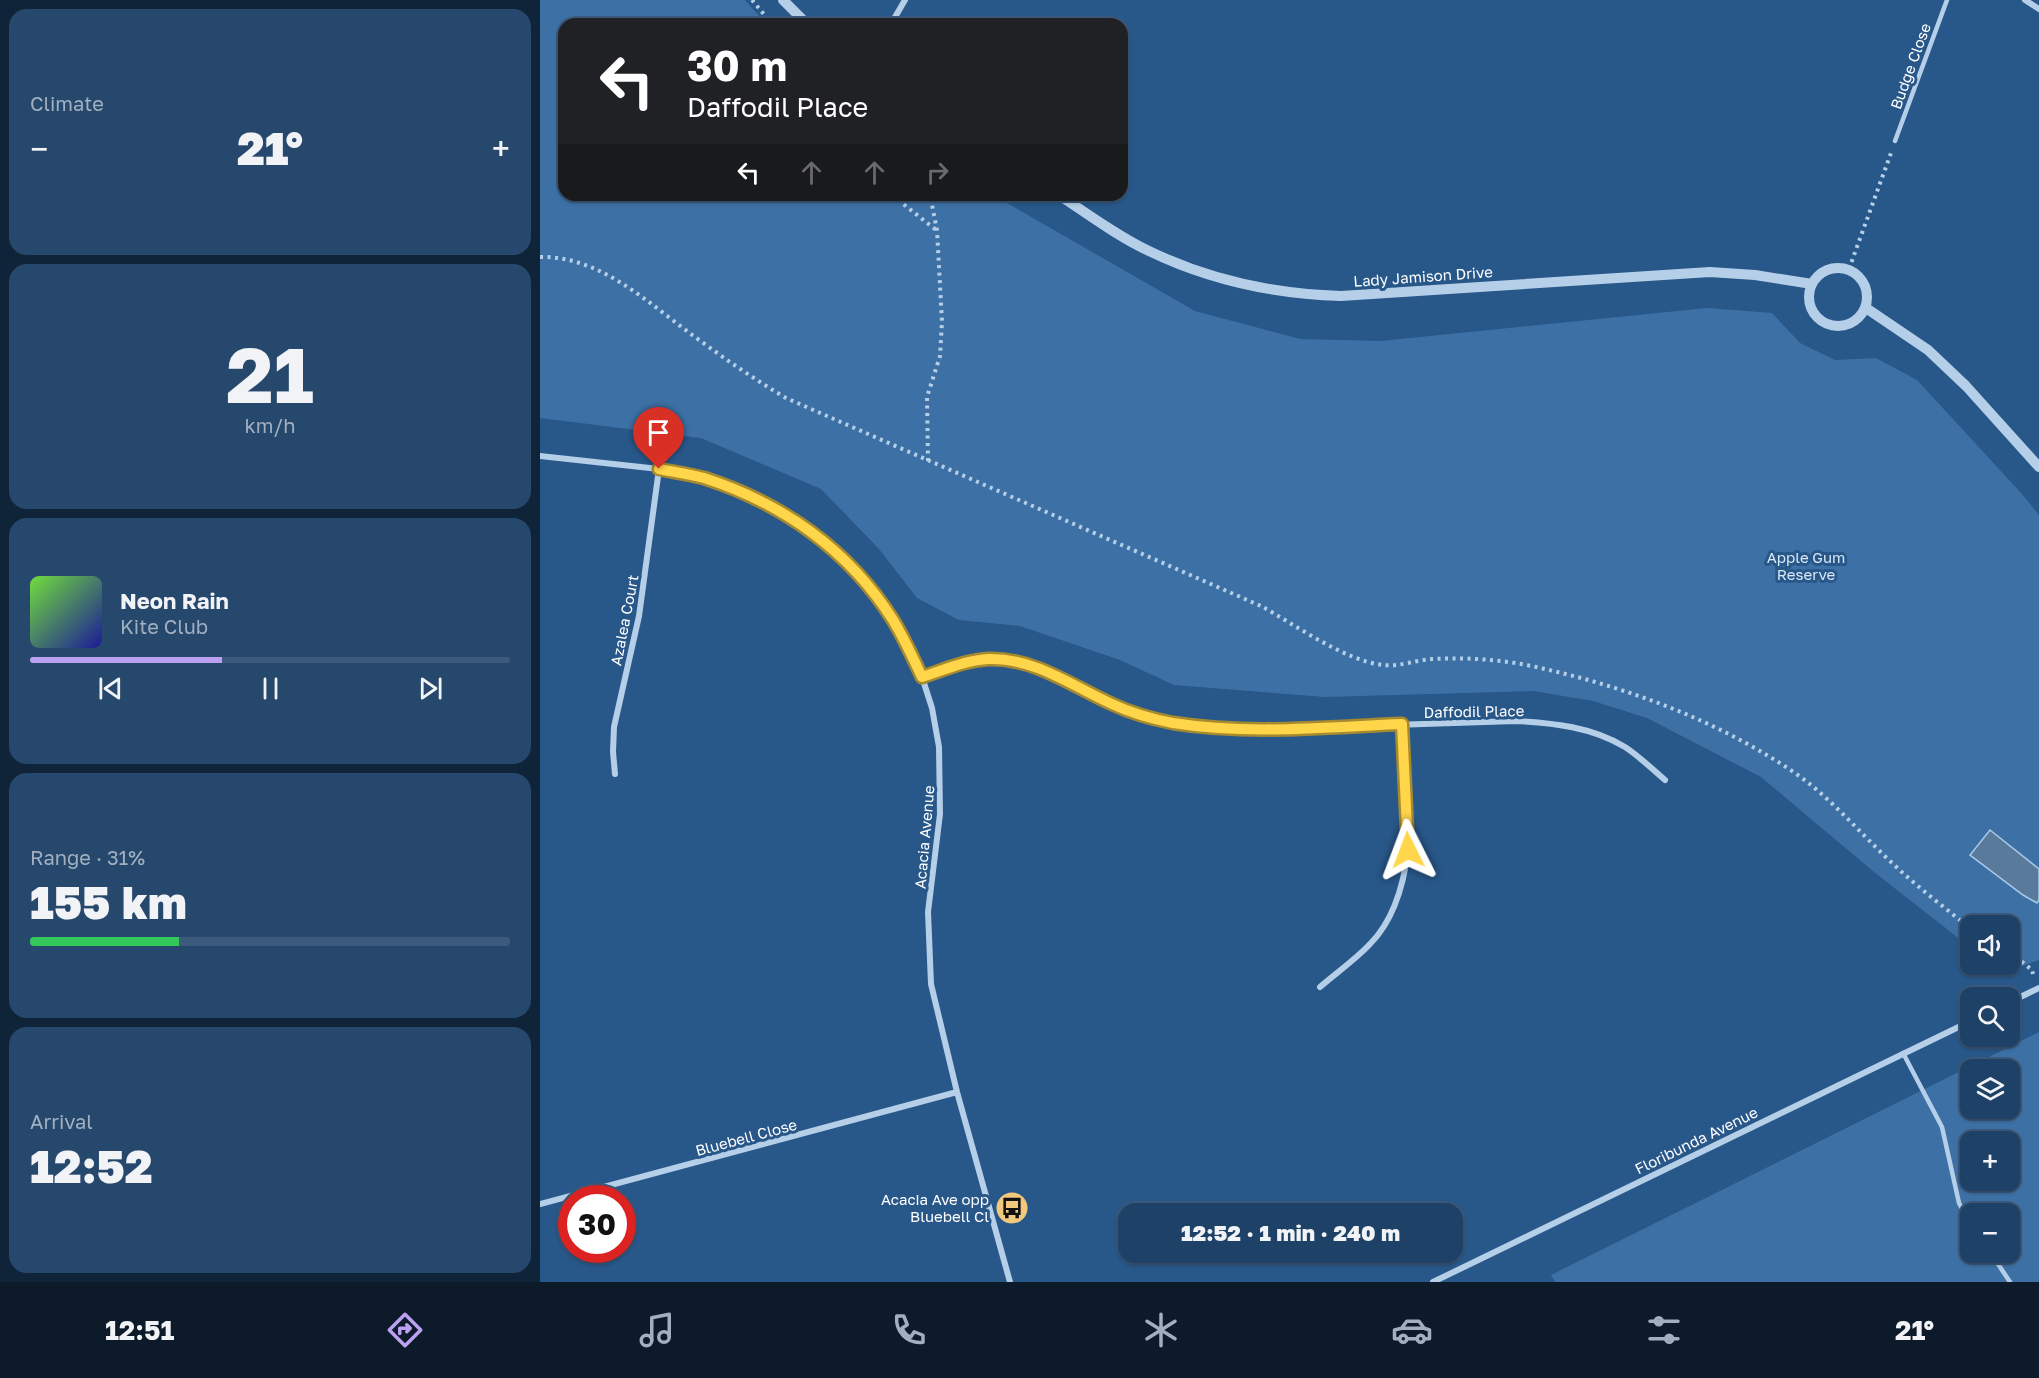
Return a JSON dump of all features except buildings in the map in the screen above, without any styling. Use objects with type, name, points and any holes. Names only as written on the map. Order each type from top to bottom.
[{"type":"street","points":[[783,0],[801,18]]},
{"type":"street","points":[[894,18],[904,0]]},
{"type":"street","points":[[2025,0],[2039,9]]},
{"type":"street","name":"Lady Jamison Drive","points":[[1068,201],[1157,255],[1228,282],[1280,293],[1341,296],[1710,272],[1755,275],[1812,285]]},
{"type":"street","points":[[1831,268],[1849,269],[1863,281],[1868,299],[1866,308],[1854,322],[1845,326],[1827,324],[1819,319],[1809,303],[1812,285],[1817,277],[1831,268]]},
{"type":"street","points":[[1866,308],[1928,350],[1966,386],[2039,467]]},
{"type":"street","name":"Acacia Avenue","points":[[540,456],[659,469],[701,478],[751,496],[775,508],[822,540],[848,563],[873,591],[894,621],[922,677],[932,708],[939,747],[941,782],[939,825],[928,912],[931,984],[957,1092],[1010,1282]]},
{"type":"street","name":"Azalea Court","points":[[615,774],[612,752],[614,727],[639,616],[659,469]]},
{"type":"street","name":"Daffodil Place","points":[[922,677],[971,661],[1004,659],[1054,674],[1130,712],[1173,723],[1241,730],[1516,721],[1554,723],[1612,740],[1627,748],[1665,780]]},
{"type":"street","points":[[1320,987],[1371,944],[1383,928],[1400,892],[1408,850],[1402,724]]},
{"type":"street","points":[[2020,997],[2039,988]]},
{"type":"street","name":"Floribunda Avenue","points":[[1433,1282],[1960,1026]]},
{"type":"street","name":"Bluebell Close","points":[[540,1204],[957,1092]]},
{"type":"lane","name":"Budge Close","points":[[1895,141],[1947,0]]},
{"type":"lane","points":[[1903,1053],[1942,1127],[1960,1205]]},
{"type":"lane","points":[[1997,1263],[2010,1282]]},
{"type":"path","points":[[752,0],[767,18]]},
{"type":"path","points":[[1849,269],[1895,141]]},
{"type":"path","points":[[900,201],[937,230]]},
{"type":"path","points":[[928,461],[927,397],[940,356],[942,322],[937,230],[931,201]]},
{"type":"path","points":[[540,257],[556,257],[592,266],[636,292],[749,376],[786,398],[1261,606],[1335,648],[1368,662],[1385,665],[1430,659],[1479,658],[1543,668],[1651,700],[1706,723],[1795,773],[1836,808],[1892,863],[1960,920]]},
{"type":"path","points":[[2020,960],[2032,970],[2035,979]]},
{"type":"green space","name":"Apple Gum Reserve","points":[[540,0],[745,0],[761,18],[558,18],[558,201],[1003,201],[1195,311],[1300,339],[1381,341],[1707,308],[1772,313],[1800,343],[1835,360],[1876,358],[1917,380],[2039,515],[2039,960],[2020,967],[2020,915],[1960,915],[1960,939],[1874,872],[1761,777],[1647,718],[1593,701],[1533,691],[1325,697],[1174,685],[1120,660],[1020,626],[959,620],[917,598],[879,549],[821,489],[701,438],[540,418]]},
{"type":"green space","points":[[2039,1032],[2039,1282],[1555,1282],[1551,1275],[1960,1071],[1960,1119],[2020,1119],[2020,1059],[1985,1059],[2009,1047],[2020,1047],[2020,1041]]},
{"type":"shaded area","points":[[1990,830],[2039,869],[2039,900],[2037,903],[1970,855]]},
{"type":"place","name":"Acacia Ave opp Bluebell Cl","points":[[1012,1208]]},
{"type":"route","points":[[659,469],[701,478],[748,494],[792,518],[822,540],[848,563],[873,591],[894,621],[922,677],[971,661],[1004,659],[1054,674],[1130,712],[1173,723],[1241,730],[1402,724],[1408,850]]}]
